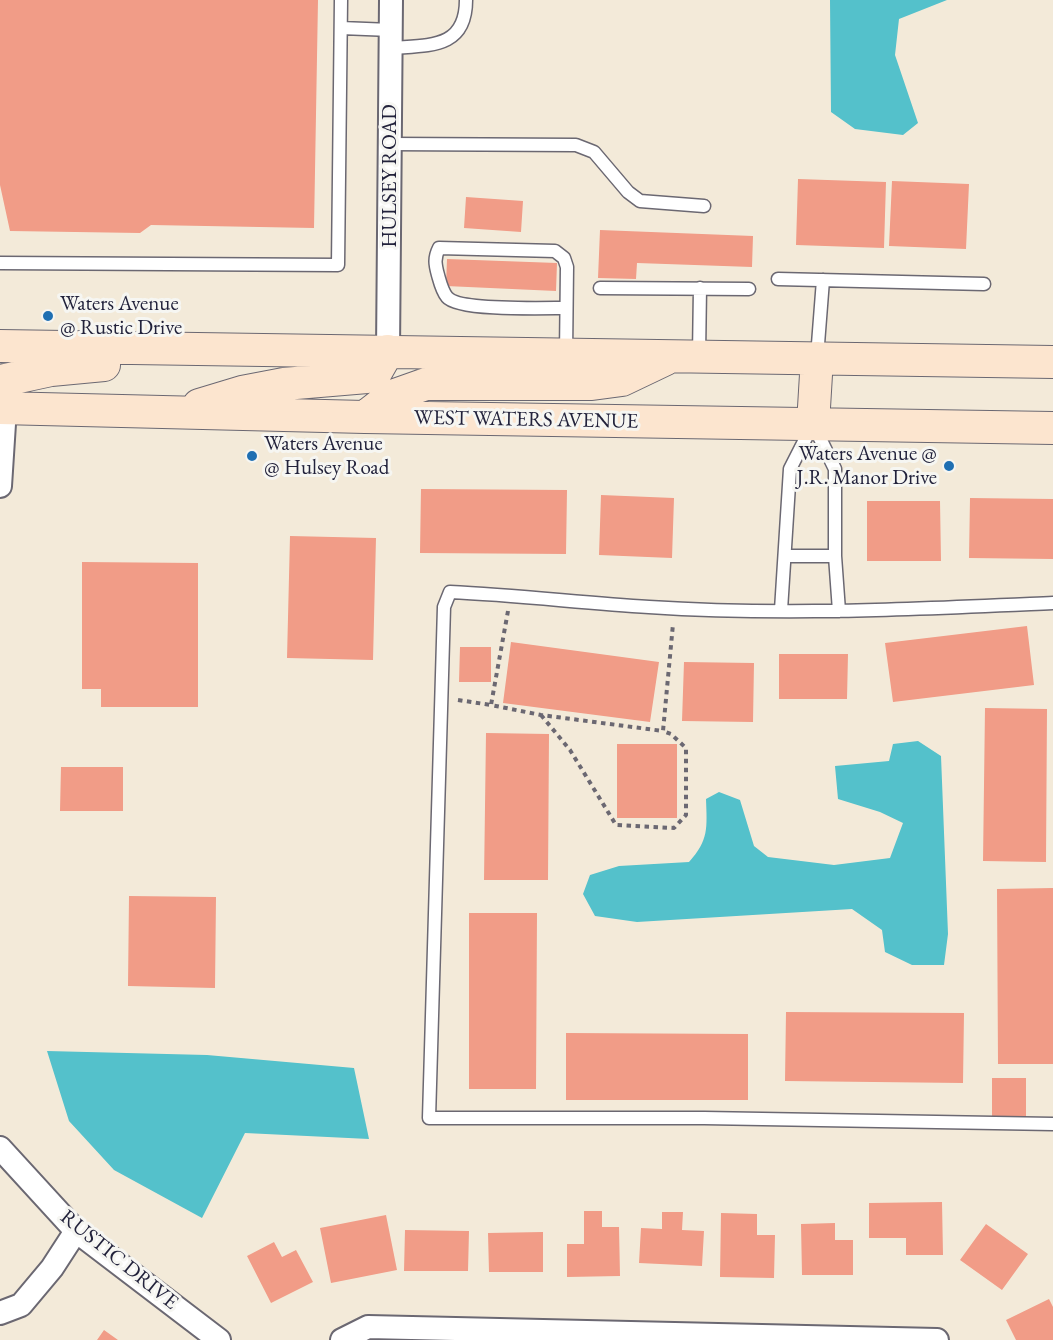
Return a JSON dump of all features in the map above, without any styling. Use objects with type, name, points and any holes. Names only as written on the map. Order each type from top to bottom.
[{"type":"main road","points":[[0,346],[1053,362]]},
{"type":"main road","points":[[2,399],[51,370],[105,365],[187,348]]},
{"type":"main road","points":[[175,413],[242,392],[273,386],[367,377],[376,372],[388,351]]},
{"type":"main road","points":[[365,417],[392,396],[426,384],[592,384],[622,380],[685,356]]},
{"type":"main road","points":[[813,424],[817,358]]},
{"type":"main road","name":"WEST WATERS AVENUE","points":[[2,399],[175,413],[1053,428]]},
{"type":"street","name":"HULSEY ROAD","points":[[388,351],[391,0]]},
{"type":"street","points":[[0,486],[2,399]]},
{"type":"street","name":"RUSTIC DRIVE","points":[[0,1148],[76,1232],[219,1340]]},
{"type":"street","points":[[0,1313],[21,1305],[52,1268],[76,1232]]},
{"type":"street","points":[[342,1340],[368,1327],[937,1340]]},
{"type":"lane","points":[[0,263],[338,265],[341,0]]},
{"type":"lane","points":[[341,28],[391,39],[438,44],[457,34],[466,17],[466,0]]},
{"type":"lane","points":[[390,144],[576,145],[594,152],[628,192],[640,201],[704,206]]},
{"type":"lane","points":[[566,308],[491,307],[459,303],[447,298],[441,285],[435,257],[439,248],[555,251],[564,258],[567,267],[566,354]]},
{"type":"lane","points":[[778,279],[984,284]]},
{"type":"lane","points":[[817,358],[823,280]]},
{"type":"lane","points":[[600,288],[749,288]]},
{"type":"lane","points":[[685,356],[700,288]]},
{"type":"lane","points":[[781,610],[790,469],[813,424]]},
{"type":"lane","points":[[813,424],[835,469],[835,556],[839,611]]},
{"type":"lane","points":[[786,556],[835,556]]},
{"type":"lane","points":[[1053,603],[839,611],[781,610],[674,608],[511,594],[450,592],[444,607],[429,1118],[704,1118],[1053,1124]]},
{"type":"path","points":[[491,705],[511,594]]},
{"type":"path","points":[[663,731],[674,608]]},
{"type":"path","points":[[442,698],[541,715],[663,731],[670,734],[686,748],[686,815],[674,828],[616,825],[570,750],[541,715]]},
{"type":"water","points":[[830,0],[947,0],[899,19],[895,55],[918,123],[903,135],[855,129],[831,112]]},
{"type":"water","points":[[918,741],[941,756],[948,934],[944,965],[912,965],[885,952],[882,930],[852,909],[637,922],[595,916],[583,894],[590,875],[619,866],[689,862],[700,847],[705,833],[706,799],[719,792],[740,800],[754,846],[768,857],[834,865],[890,858],[903,823],[880,812],[838,799],[835,766],[889,761],[893,744]]},
{"type":"water","points":[[47,1051],[207,1055],[354,1068],[369,1139],[245,1133],[202,1218],[114,1170],[69,1121]]},
{"type":"building","points":[[0,0],[318,0],[314,228],[151,225],[140,233],[10,231],[0,185]]},
{"type":"building","points":[[798,179],[886,182],[884,248],[796,245]]},
{"type":"building","points":[[892,181],[969,184],[966,249],[889,246]]},
{"type":"building","points":[[466,197],[523,201],[521,232],[464,228]]},
{"type":"building","points":[[600,230],[753,236],[752,267],[637,263],[636,279],[598,278]]},
{"type":"building","points":[[447,259],[557,263],[556,291],[446,286]]},
{"type":"building","points":[[421,489],[567,490],[566,554],[420,553]]},
{"type":"building","points":[[601,495],[674,498],[672,558],[599,555]]},
{"type":"building","points":[[970,498],[1053,499],[1053,559],[969,558]]},
{"type":"building","points":[[867,501],[940,501],[941,561],[867,561]]},
{"type":"building","points":[[290,536],[376,538],[373,660],[287,658]]},
{"type":"building","points":[[82,562],[198,563],[198,707],[101,707],[101,689],[82,689]]},
{"type":"building","points":[[1027,626],[1034,685],[893,702],[885,643]]},
{"type":"building","points":[[511,642],[659,662],[650,722],[503,703]]},
{"type":"building","points":[[460,647],[491,647],[491,682],[459,682]]},
{"type":"building","points":[[779,654],[848,654],[847,699],[779,699]]},
{"type":"building","points":[[684,662],[754,663],[753,722],[682,721]]},
{"type":"building","points":[[985,708],[1047,709],[1046,862],[983,861]]},
{"type":"building","points":[[486,733],[549,734],[548,880],[484,880]]},
{"type":"building","points":[[617,744],[677,744],[677,818],[617,818]]},
{"type":"building","points":[[61,767],[123,767],[123,811],[60,811]]},
{"type":"building","points":[[1053,888],[1053,1064],[998,1064],[997,889]]},
{"type":"building","points":[[129,896],[216,897],[215,988],[128,986]]},
{"type":"building","points":[[469,913],[537,913],[536,1089],[469,1089]]},
{"type":"building","points":[[786,1012],[964,1013],[963,1083],[785,1081]]},
{"type":"building","points":[[566,1033],[748,1034],[748,1100],[566,1100]]},
{"type":"building","points":[[992,1078],[1026,1078],[1026,1116],[992,1116]]},
{"type":"building","points":[[942,1202],[943,1255],[906,1255],[906,1238],[869,1238],[869,1203]]},
{"type":"building","points":[[584,1211],[602,1211],[602,1227],[619,1227],[620,1276],[567,1277],[567,1244],[584,1244]]},
{"type":"building","points":[[662,1212],[683,1212],[682,1230],[704,1231],[702,1266],[639,1263],[641,1228],[662,1229]]},
{"type":"building","points":[[721,1213],[757,1214],[757,1235],[775,1235],[774,1278],[720,1277]]},
{"type":"building","points":[[386,1215],[397,1270],[331,1283],[320,1228]]},
{"type":"building","points":[[835,1223],[835,1240],[853,1240],[853,1275],[802,1275],[801,1224]]},
{"type":"building","points":[[986,1224],[1028,1254],[1002,1290],[960,1260]]},
{"type":"building","points":[[405,1230],[469,1231],[468,1271],[404,1271]]},
{"type":"building","points":[[543,1232],[543,1272],[489,1272],[488,1233]]},
{"type":"building","points":[[274,1242],[282,1257],[296,1250],[313,1282],[271,1303],[247,1256]]},
{"type":"building","points":[[1049,1299],[1053,1307],[1053,1340],[1016,1340],[1006,1320]]},
{"type":"building","points":[[104,1330],[118,1340],[97,1340]]},
{"type":"place","name":"Waters Avenue @ Rustic Drive","points":[[48,316]]},
{"type":"place","name":"Waters Avenue @ Hulsey Road","points":[[252,456]]},
{"type":"place","name":"Waters Avenue @ J.R. Manor Drive","points":[[949,466]]}]
